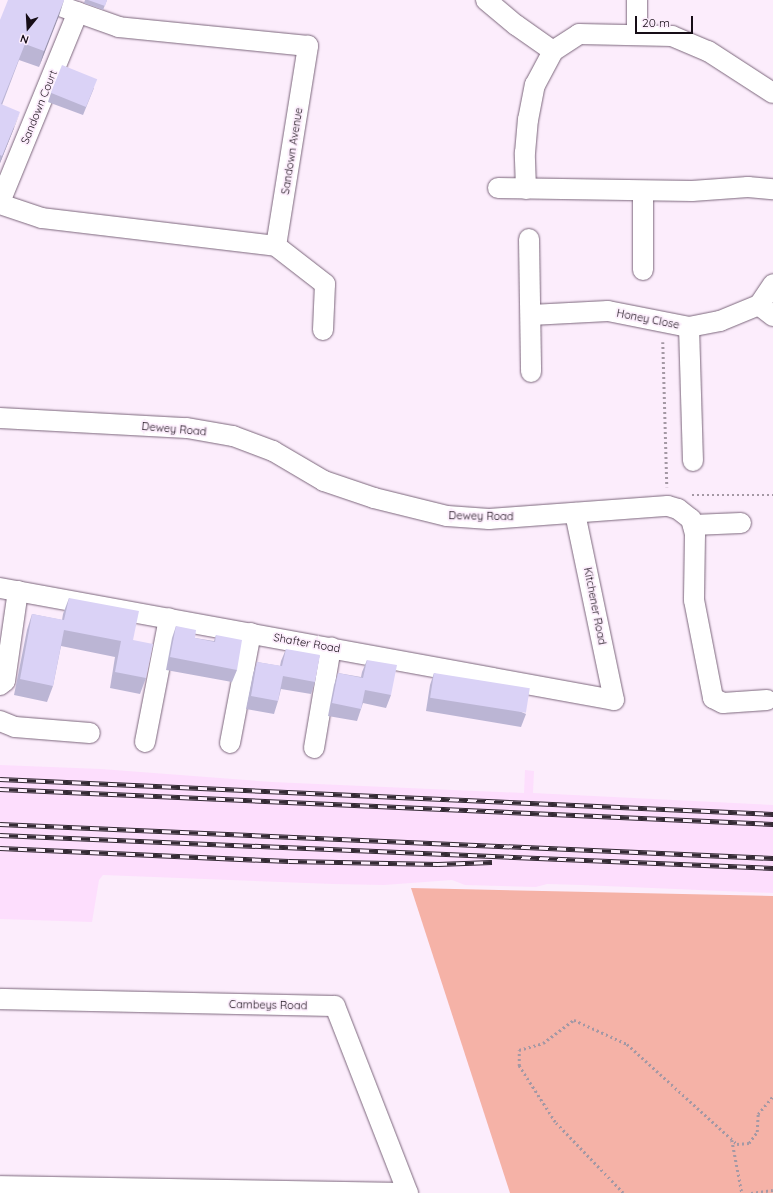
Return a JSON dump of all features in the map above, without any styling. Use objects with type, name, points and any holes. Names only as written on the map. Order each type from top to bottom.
[{"type":"street","name":"Sandown Avenue","points":[[43,0],[75,8],[119,27],[308,46],[276,246]]},
{"type":"street","points":[[486,0],[516,25],[553,51]]},
{"type":"street","points":[[637,0],[637,35]]},
{"type":"street","name":"Sandown Court","points":[[0,203],[75,8]]},
{"type":"street","points":[[526,189],[525,153],[528,120],[535,85],[553,51],[579,34],[672,36],[701,48],[773,94]]},
{"type":"street","points":[[498,188],[643,191],[692,191],[748,187],[773,189]]},
{"type":"street","points":[[643,191],[643,270]]},
{"type":"street","points":[[0,203],[42,218],[276,246],[325,284],[323,330]]},
{"type":"street","points":[[529,239],[531,372]]},
{"type":"street","name":"Honey Close","points":[[531,315],[608,311],[689,327],[766,311],[773,284]]},
{"type":"street","points":[[689,327],[693,462]]},
{"type":"street","name":"Dewey Road","points":[[0,418],[186,428],[233,436],[273,452],[324,481],[374,498],[446,516],[489,518],[668,506],[678,509],[691,519],[693,525]]},
{"type":"street","name":"Kitchener Road","points":[[576,513],[614,700]]},
{"type":"street","points":[[741,523],[693,525],[695,534],[694,600],[712,698],[722,703],[767,700]]},
{"type":"street","points":[[0,685],[5,681],[9,589]]},
{"type":"street","name":"Shafter Road","points":[[9,589],[614,700]]},
{"type":"street","points":[[145,742],[169,618]]},
{"type":"street","points":[[230,743],[251,633]]},
{"type":"street","points":[[314,748],[331,647]]},
{"type":"street","points":[[0,721],[16,727],[90,733]]},
{"type":"street","name":"Cambeys Road","points":[[0,999],[335,1006],[408,1193]]},
{"type":"street","points":[[0,1186],[408,1193]]},
{"type":"path","points":[[662,322],[668,495]]},
{"type":"path","points":[[690,495],[773,495]]},
{"type":"path","points":[[623,1193],[555,1122],[519,1066],[519,1050],[543,1043],[574,1020],[627,1044],[737,1144],[749,1143],[757,1132],[758,1114],[773,1096]]},
{"type":"path","points":[[732,1140],[742,1193]]},
{"type":"path","points":[[751,1193],[773,1190]]},
{"type":"shaded area","points":[[0,765],[101,769],[272,782],[524,793],[525,770],[534,771],[533,793],[773,805],[773,893],[547,884],[536,887],[465,885],[452,880],[384,885],[103,875],[99,880],[92,922],[0,919]]},
{"type":"shaded area","points":[[411,888],[773,896],[773,1193],[510,1193]]},
{"type":"building","points":[[8,0],[64,0],[44,51],[25,44],[1,104],[20,112],[2,156],[0,155],[0,20]]},
{"type":"building","points":[[88,0],[107,0],[105,6]]},
{"type":"building","points":[[62,65],[97,79],[86,107],[51,93]]},
{"type":"building","points":[[69,598],[139,611],[133,640],[153,644],[146,678],[115,672],[121,641],[64,630],[53,686],[20,679],[32,614],[64,620]]},
{"type":"building","points":[[176,626],[196,630],[195,638],[215,642],[216,635],[242,640],[237,670],[170,657]]},
{"type":"building","points":[[286,649],[320,655],[315,682],[283,676],[278,701],[251,696],[257,662],[282,666]]},
{"type":"building","points":[[367,660],[397,665],[391,695],[365,690],[361,709],[332,703],[338,673],[363,678]]},
{"type":"building","points":[[434,673],[530,688],[526,713],[430,698]]},
{"type":"railway","points":[[0,779],[773,814]]},
{"type":"railway","points":[[0,789],[773,824]]},
{"type":"railway","points":[[0,824],[773,858]]},
{"type":"railway","points":[[0,835],[773,868]]},
{"type":"railway","points":[[0,848],[289,861],[438,864],[492,862]]}]
